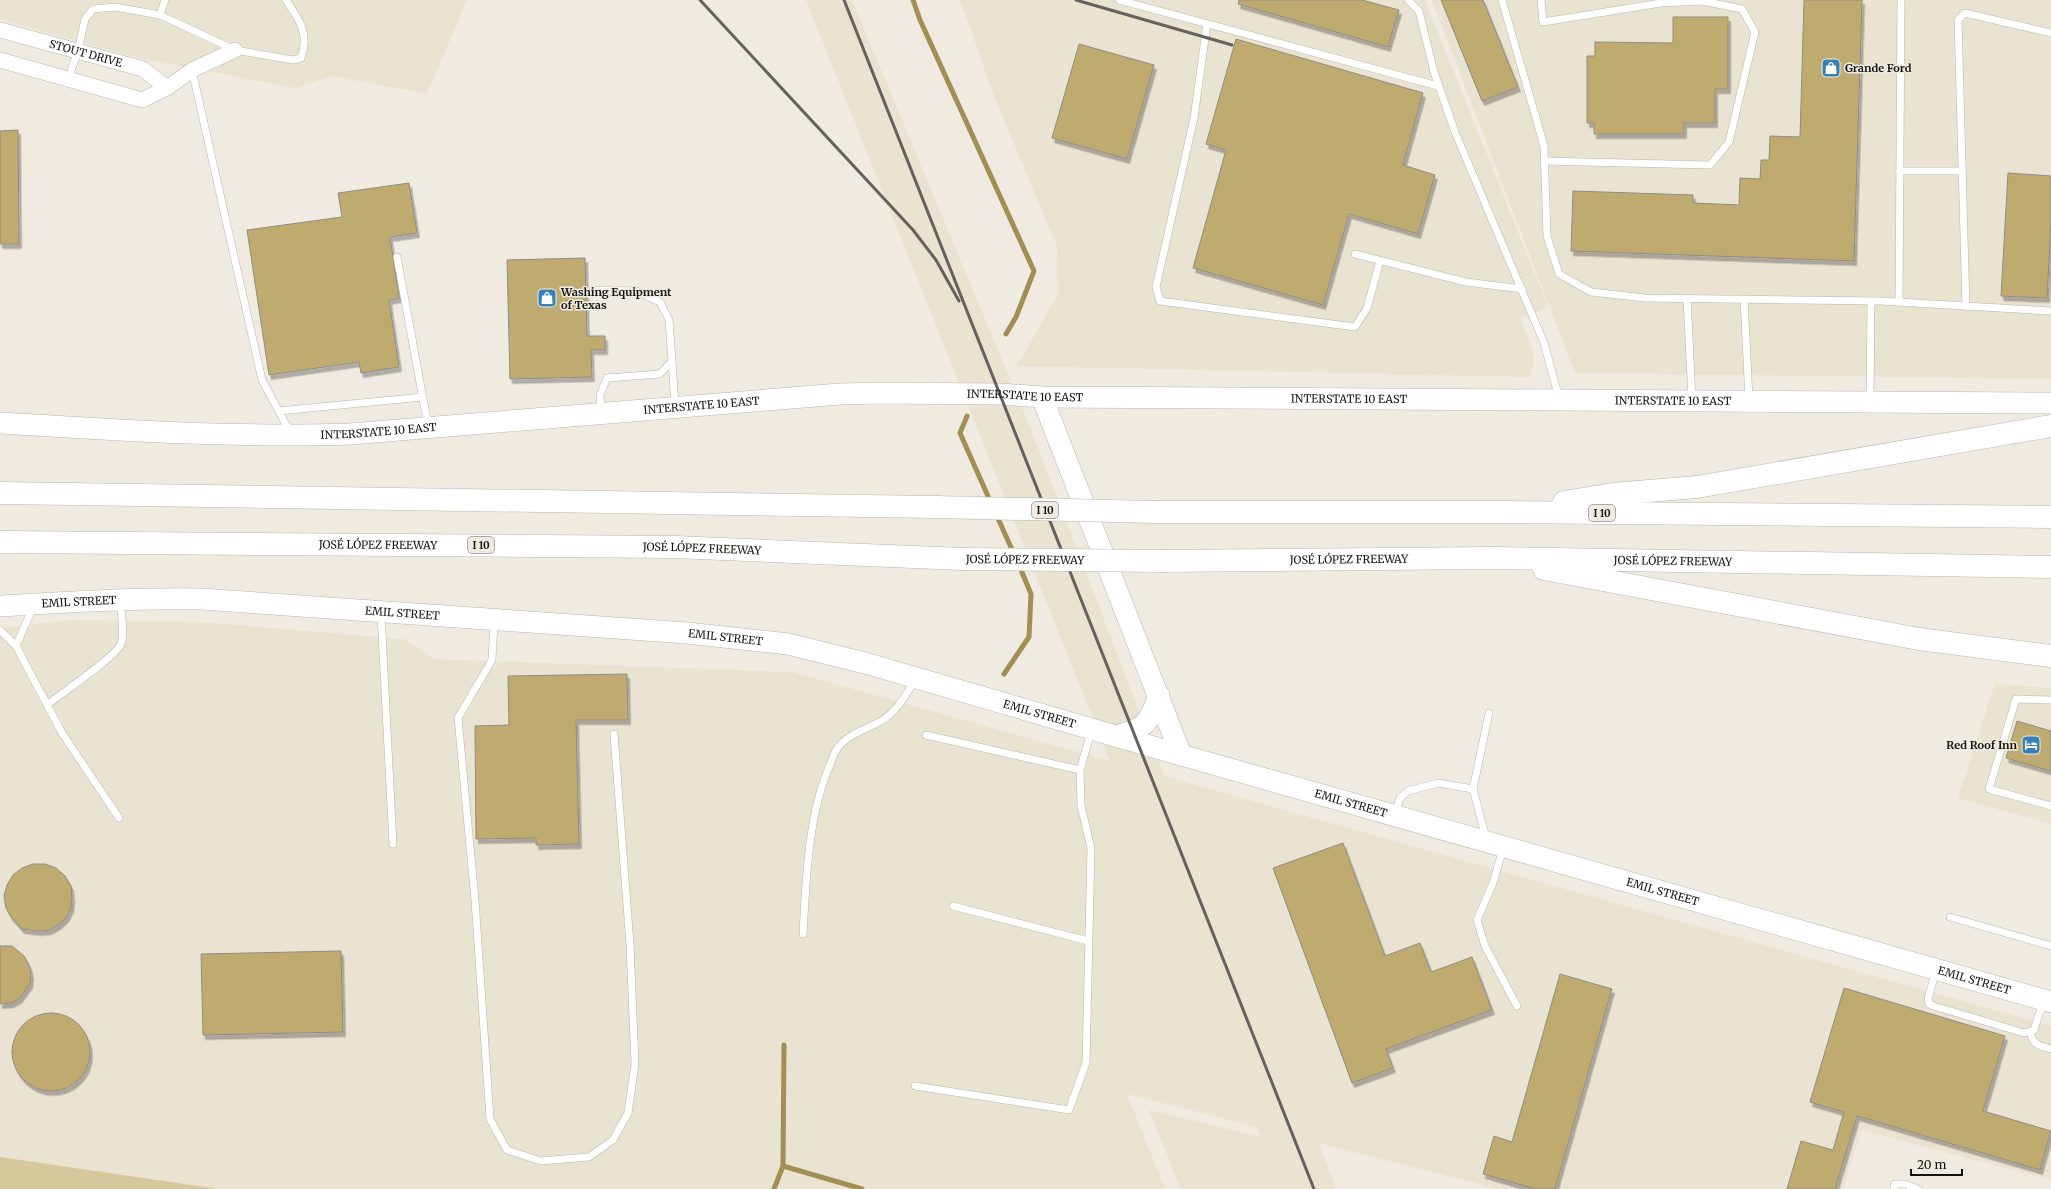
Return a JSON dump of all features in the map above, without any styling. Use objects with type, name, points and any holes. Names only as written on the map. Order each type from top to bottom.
[{"type":"highway","points":[[1503,512],[1613,494],[1697,487],[2051,426]]},
{"type":"highway","name":"I 10","points":[[5,493],[936,507],[1154,512],[1503,512],[2051,517]]},
{"type":"highway","name":"JOSÉ LÓPEZ FREEWAY","points":[[0,542],[676,547],[962,559],[1163,561],[1492,558],[2051,566]]},
{"type":"highway","points":[[1492,558],[1613,583],[1763,609],[1918,639],[2051,656]]},
{"type":"main road","name":"INTERSTATE 10 EAST","points":[[0,423],[106,430],[292,436],[350,434],[879,393],[1000,394],[1042,398],[2051,403]]},
{"type":"main road","points":[[1042,398],[1159,695],[1181,755]]},
{"type":"main road","name":"EMIL STREET","points":[[0,606],[120,600],[201,599],[687,633],[788,644],[865,663],[1181,755],[2047,1001]]},
{"type":"main road","points":[[1115,736],[1133,732],[1143,726],[1151,716],[1159,695]]},
{"type":"street","name":"STOUT DRIVE","points":[[0,30],[142,70],[167,88]]},
{"type":"street","points":[[0,60],[142,100],[167,88],[192,70],[235,50]]},
{"type":"lane","points":[[160,15],[165,0]]},
{"type":"lane","points":[[68,79],[78,51],[85,19],[93,9],[115,7],[160,15],[235,50],[293,60],[301,58],[305,38],[301,21],[286,0]]},
{"type":"lane","points":[[1119,0],[1438,86]]},
{"type":"lane","points":[[1408,0],[1419,11],[1438,86],[1455,132],[1544,343],[1559,400]]},
{"type":"lane","points":[[1502,0],[1544,146],[1546,236],[1559,274],[1591,292],[1645,298],[1871,301],[2051,312]]},
{"type":"lane","points":[[1541,0],[1544,22],[1660,3],[1702,1],[1742,10],[1755,32],[1729,142],[1710,165],[1544,161]]},
{"type":"lane","points":[[1899,302],[1901,0]]},
{"type":"lane","points":[[1966,307],[1958,20],[1965,14],[2051,32]]},
{"type":"lane","points":[[1208,24],[1194,118],[1156,287],[1160,301],[1355,327],[1367,308],[1380,261]]},
{"type":"lane","points":[[192,70],[262,380],[292,436]]},
{"type":"lane","points":[[1900,171],[1962,172]]},
{"type":"lane","points":[[1355,254],[1466,282],[1522,289]]},
{"type":"lane","points":[[397,257],[429,428]]},
{"type":"lane","points":[[598,290],[636,291],[660,302],[669,320],[675,408]]},
{"type":"lane","points":[[1687,298],[1692,401]]},
{"type":"lane","points":[[1744,299],[1749,401]]},
{"type":"lane","points":[[1870,402],[1871,301]]},
{"type":"lane","points":[[601,414],[600,395],[608,378],[660,374],[672,361]]},
{"type":"lane","points":[[278,411],[423,398]]},
{"type":"lane","points":[[46,705],[100,664],[120,646],[122,639],[120,600]]},
{"type":"lane","points":[[16,646],[35,604]]},
{"type":"lane","points":[[381,612],[394,844]]},
{"type":"lane","points":[[494,620],[492,660],[458,718],[475,900],[490,1119],[507,1150],[541,1162],[589,1157],[612,1140],[628,1113],[635,1064],[630,945],[614,734]]},
{"type":"lane","points":[[0,630],[16,646],[62,733],[119,818]]},
{"type":"lane","points":[[803,934],[807,871],[817,801],[837,748],[854,733],[881,721],[900,706],[916,678]]},
{"type":"lane","points":[[2051,700],[2016,699],[1989,789],[2051,806]]},
{"type":"lane","points":[[1489,713],[1473,789],[1496,845],[1493,883],[1482,905],[1477,920],[1485,946],[1517,1006]]},
{"type":"lane","points":[[915,1086],[1069,1110],[1086,1063],[1091,848],[1081,806],[1080,770],[1092,729]]},
{"type":"lane","points":[[926,735],[1080,770]]},
{"type":"lane","points":[[1395,816],[1400,798],[1408,791],[1438,783],[1473,789]]},
{"type":"lane","points":[[953,906],[1088,941]]},
{"type":"lane","points":[[1950,917],[2051,946]]},
{"type":"lane","points":[[1936,969],[1930,991],[1929,1004],[2016,1030],[2030,1032],[2034,1030],[2047,1001]]},
{"type":"lane","points":[[2030,1032],[2032,1042],[2051,1049]]},
{"type":"lane","points":[[1894,1189],[1895,1184],[1905,1184],[1918,1189]]},
{"type":"shaded area","points":[[0,0],[467,0],[427,94],[332,76],[295,88],[132,57],[0,19]]},
{"type":"shaded area","points":[[806,0],[852,0],[1028,422],[1164,776],[2051,1026],[2051,1180],[1861,1130],[1843,1189],[1499,1189],[1319,1143],[1336,1189],[1181,1189],[1149,1110],[1261,1137],[1257,1127],[1127,1094],[1165,1189],[219,1189],[0,1157],[0,628],[71,620],[198,622],[404,639],[434,659],[792,672],[1110,761]]},
{"type":"shaded area","points":[[960,0],[1425,0],[1548,307],[1521,318],[1535,358],[1529,377],[1017,366],[1058,294],[1057,246],[996,101]]},
{"type":"shaded area","points":[[1432,0],[2051,0],[2051,379],[1575,373]]},
{"type":"shaded area","points":[[1995,684],[2051,688],[2051,824],[1958,798]]},
{"type":"shaded area","points":[[0,1157],[219,1189],[0,1189]]},
{"type":"building","points":[[1239,0],[1362,0],[1399,10],[1388,47],[1238,4]]},
{"type":"building","points":[[1441,0],[1483,0],[1518,87],[1482,101]]},
{"type":"building","name":"Grande Ford","points":[[1804,0],[1862,0],[1854,261],[1571,251],[1573,191],[1693,195],[1693,203],[1739,205],[1740,178],[1760,179],[1761,160],[1769,160],[1770,136],[1800,137]]},
{"type":"building","points":[[1673,17],[1728,17],[1728,89],[1715,89],[1715,123],[1684,123],[1684,134],[1594,134],[1594,123],[1587,123],[1587,56],[1595,56],[1595,42],[1673,43]]},
{"type":"building","points":[[1236,39],[1423,93],[1403,165],[1435,175],[1418,234],[1349,214],[1323,305],[1193,268],[1226,150],[1206,144]]},
{"type":"building","points":[[1079,44],[1154,65],[1127,159],[1052,138]]},
{"type":"building","points":[[18,130],[19,244],[0,244],[0,131]]},
{"type":"building","points":[[2008,173],[2051,176],[2051,222],[2047,298],[2001,296]]},
{"type":"building","points":[[409,183],[417,233],[390,237],[399,298],[389,300],[399,367],[361,373],[359,362],[269,375],[247,230],[342,217],[338,193]]},
{"type":"building","name":"Washing Equipment of Texas","points":[[585,258],[587,336],[605,336],[605,350],[591,350],[592,377],[510,379],[507,260]]},
{"type":"building","points":[[627,674],[628,720],[576,720],[579,844],[536,845],[536,838],[476,839],[475,726],[509,725],[508,676]]},
{"type":"building","name":"Red Roof Inn","points":[[2017,721],[2051,731],[2051,771],[2006,758]]},
{"type":"building","points":[[1343,843],[1385,956],[1420,943],[1431,972],[1472,957],[1492,1010],[1386,1049],[1393,1068],[1352,1083],[1273,868]]},
{"type":"building","points":[[33,864],[45,864],[56,868],[65,876],[71,886],[71,908],[66,918],[49,930],[38,931],[22,929],[11,917],[6,908],[4,896],[7,885],[13,875],[22,868]]},
{"type":"building","points":[[0,946],[12,946],[24,956],[29,965],[31,975],[30,984],[19,999],[11,1003],[0,1004]]},
{"type":"building","points":[[341,951],[343,1032],[203,1035],[201,954]]},
{"type":"building","points":[[1560,974],[1612,989],[1555,1189],[1535,1189],[1483,1174],[1494,1136],[1512,1142]]},
{"type":"building","points":[[1844,988],[2005,1036],[1983,1111],[2051,1131],[2040,1170],[1857,1116],[1835,1189],[1787,1189],[1801,1141],[1833,1150],[1844,1112],[1810,1102]]},
{"type":"building","points":[[51,1013],[66,1016],[79,1024],[87,1037],[90,1052],[87,1067],[79,1080],[66,1088],[51,1091],[36,1088],[23,1080],[15,1067],[12,1052],[15,1037],[23,1024],[36,1016]]},
{"type":"waterway","points":[[913,0],[920,20],[1034,271],[1016,317],[1006,334]]},
{"type":"waterway","points":[[967,416],[960,433],[991,503]]},
{"type":"waterway","points":[[996,514],[1014,554]]},
{"type":"waterway","points":[[1004,674],[1029,637],[1031,594],[1019,565]]},
{"type":"waterway","points":[[774,1189],[783,1166],[784,1045]]},
{"type":"waterway","points":[[783,1166],[862,1189]]},
{"type":"railway","points":[[700,0],[913,230],[936,260],[959,301]]},
{"type":"railway","points":[[844,0],[1314,1189]]},
{"type":"railway","points":[[1076,0],[1232,45]]},
{"type":"place","name":"Grande Ford","points":[[1831,68]]},
{"type":"place","name":"Washing Equipment of Texas","points":[[547,298]]},
{"type":"place","name":"Red Roof Inn","points":[[2031,745]]}]
